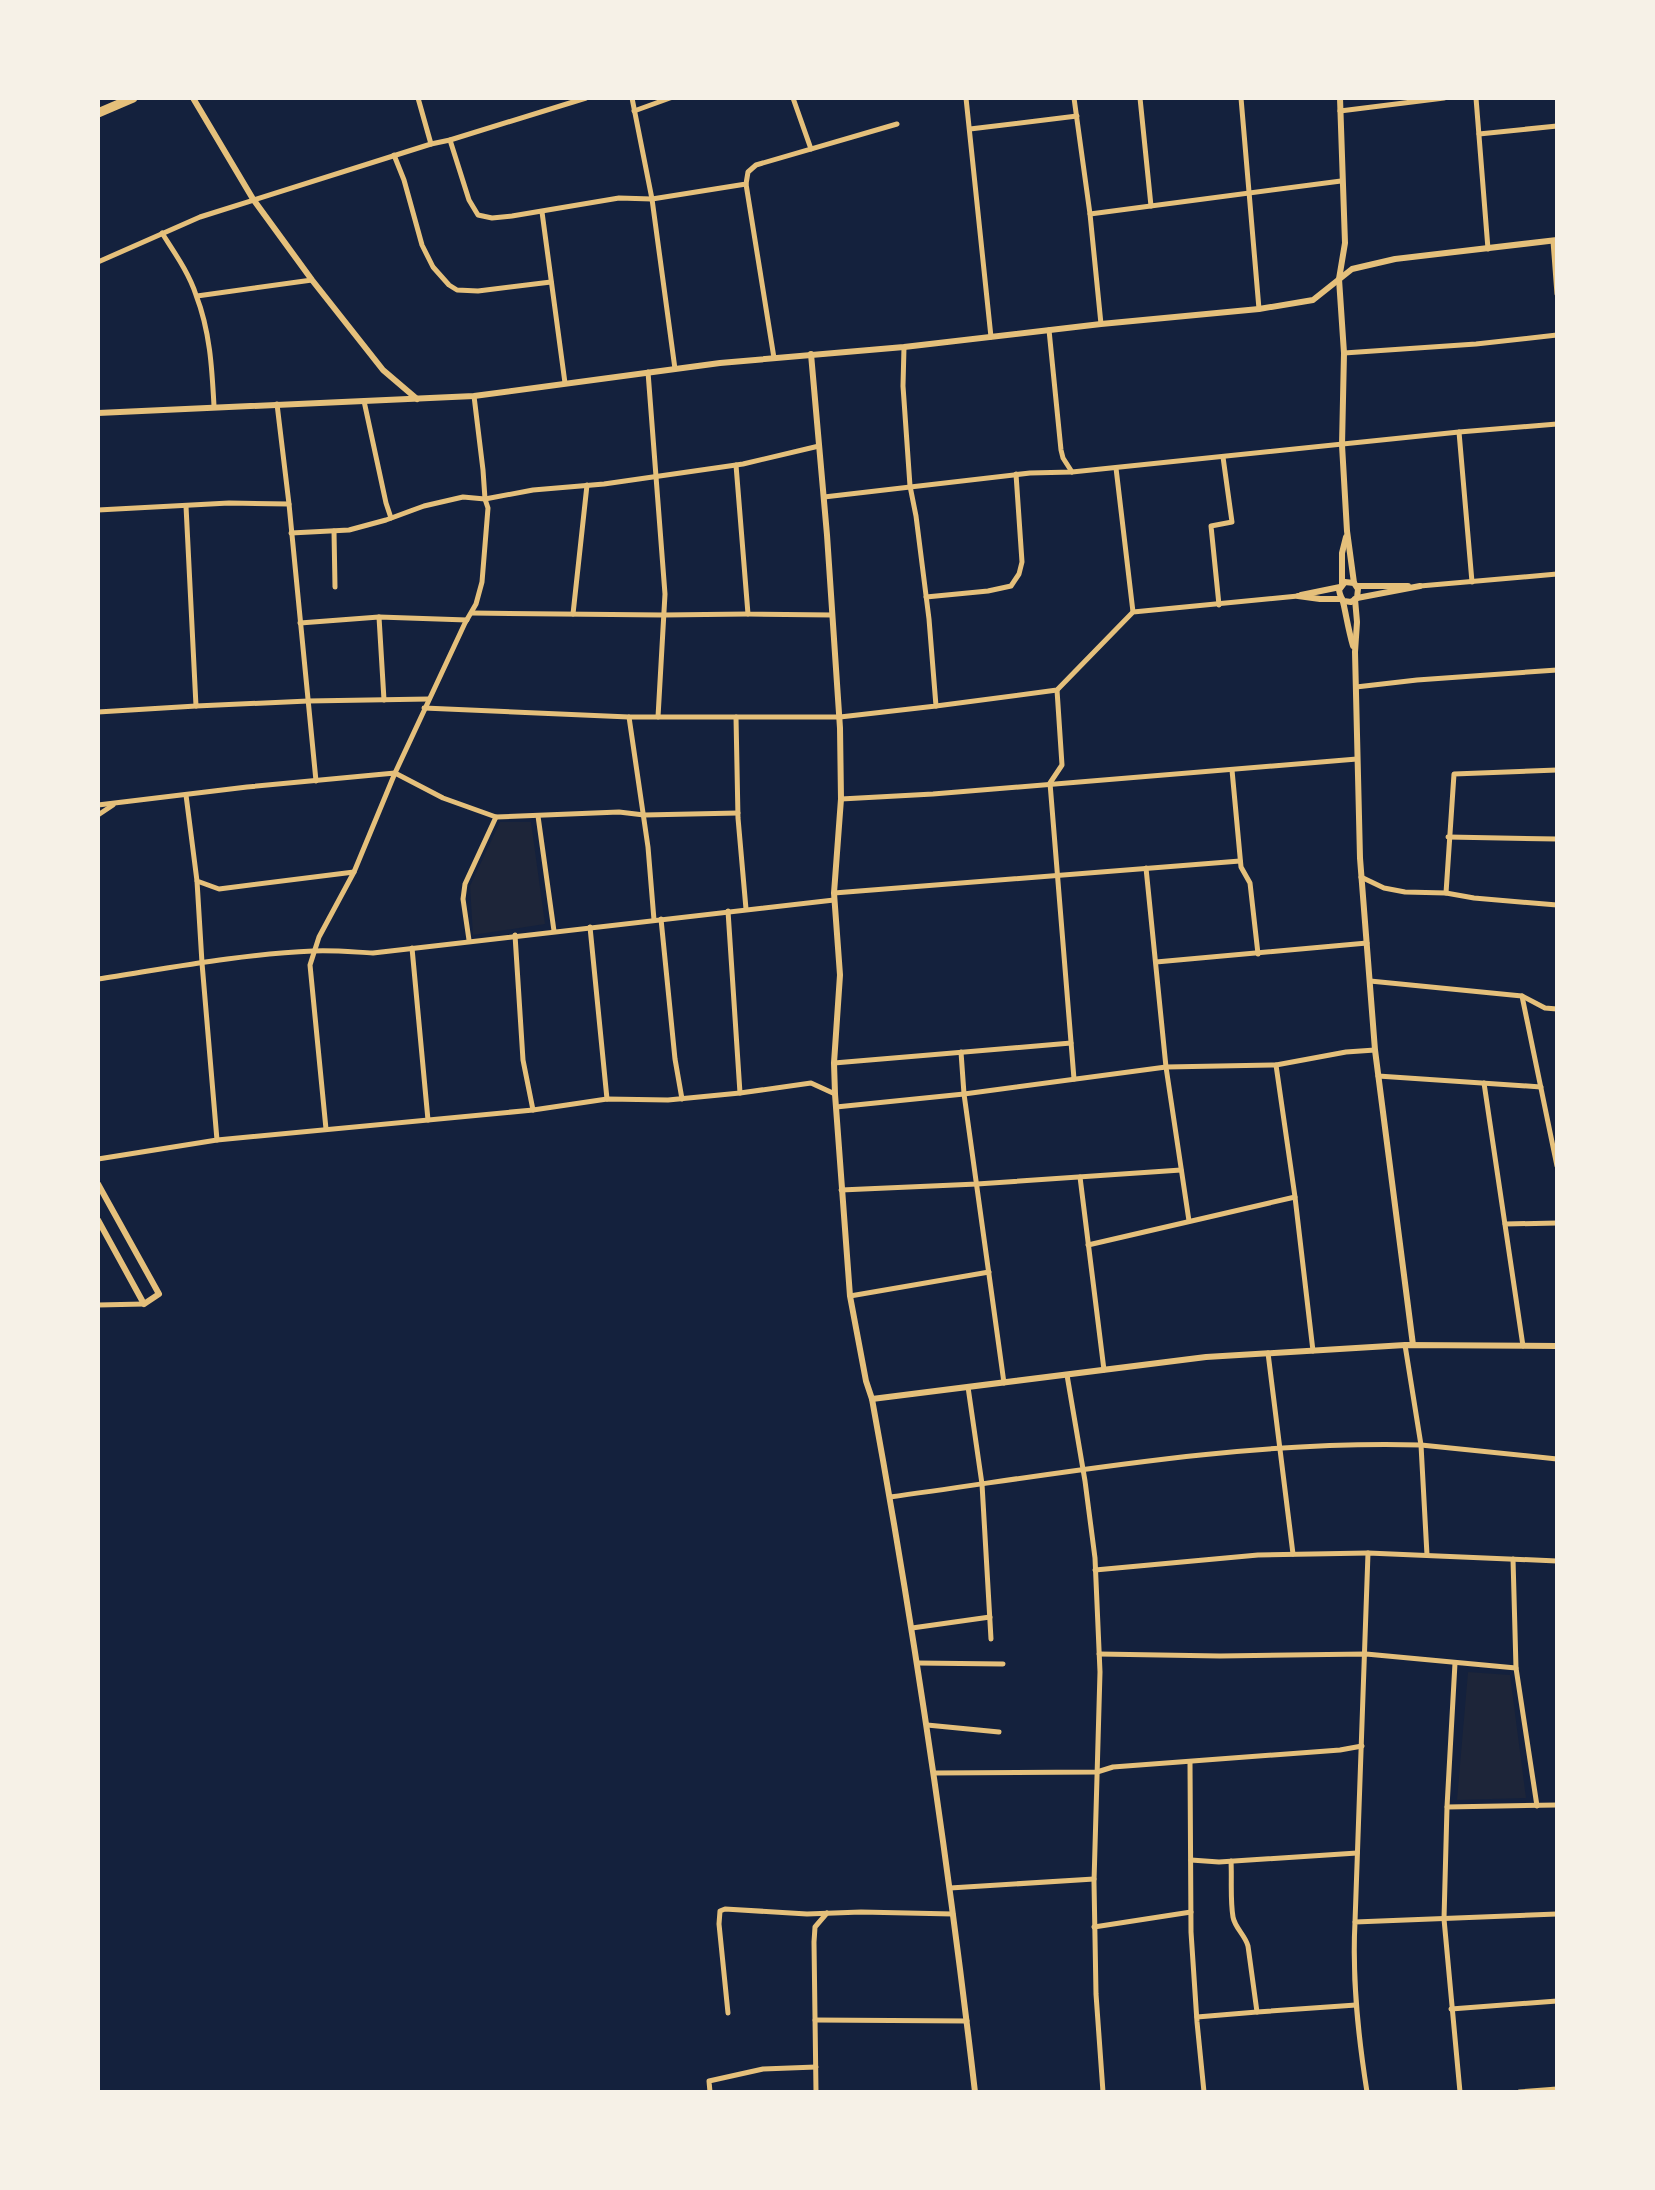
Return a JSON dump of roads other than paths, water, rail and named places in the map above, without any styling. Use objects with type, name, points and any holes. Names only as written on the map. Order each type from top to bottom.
[{"type":"highway","points":[[98,113],[133,98]]},
{"type":"street","points":[[193,98],[253,199],[312,280],[383,370],[417,399]]},
{"type":"street","points":[[418,98],[431,144]]},
{"type":"street","points":[[98,262],[200,217],[253,199],[586,98]]},
{"type":"street","points":[[632,98],[652,199],[675,369]]},
{"type":"street","points":[[634,111],[670,98]]},
{"type":"street","points":[[793,98],[811,149]]},
{"type":"street","points":[[966,98],[991,337]]},
{"type":"street","points":[[1074,98],[1090,214],[1101,324]]},
{"type":"street","points":[[1140,98],[1151,206]]},
{"type":"street","points":[[1241,98],[1259,309]]},
{"type":"street","points":[[1340,98],[1345,243],[1339,279],[1344,353],[1342,444],[1347,531],[1359,592],[1356,599],[1355,652],[1361,877],[1375,1050],[1421,1445],[1427,1555]]},
{"type":"street","points":[[1340,111],[1444,98]]},
{"type":"street","points":[[1476,98],[1488,249]]},
{"type":"street","points":[[970,130],[1077,116]]},
{"type":"street","points":[[774,358],[746,184],[748,172],[756,164],[897,124]]},
{"type":"street","points":[[1479,134],[1557,126]]},
{"type":"street","points":[[450,140],[469,200],[478,215],[492,218],[619,198],[652,199],[746,184]]},
{"type":"street","points":[[394,155],[404,180],[422,245],[433,267],[449,285],[457,290],[478,291],[551,282]]},
{"type":"street","points":[[1090,214],[1342,181]]},
{"type":"street","points":[[542,212],[565,383]]},
{"type":"street","points":[[162,233],[197,296],[211,353],[214,406]]},
{"type":"street","points":[[98,413],[474,396],[774,358],[904,347],[1259,309],[1313,300],[1352,269],[1395,259],[1555,240],[1557,294]]},
{"type":"street","points":[[197,296],[312,280]]},
{"type":"street","points":[[1049,330],[1061,450],[1072,472]]},
{"type":"street","points":[[1344,353],[1476,344],[1557,335]]},
{"type":"street","points":[[904,347],[903,386],[910,486],[926,597],[936,706]]},
{"type":"street","points":[[811,355],[840,717],[841,799],[834,897],[840,975],[834,1063],[850,1296],[866,1381],[872,1399],[912,1628],[950,1888],[975,2092]]},
{"type":"street","points":[[648,372],[665,594],[658,717]]},
{"type":"street","points":[[326,1129],[310,965],[319,937],[354,872],[424,708],[477,604],[482,582],[488,508],[474,396]]},
{"type":"street","points":[[364,401],[391,518]]},
{"type":"street","points":[[277,404],[316,781]]},
{"type":"street","points":[[824,497],[1016,474],[1116,468],[1557,424]]},
{"type":"street","points":[[1459,432],[1472,582]]},
{"type":"street","points":[[292,533],[349,530],[424,506],[463,497],[485,499],[533,490],[736,465],[819,446]]},
{"type":"street","points":[[1219,604],[1211,526],[1231,522],[1223,457]]},
{"type":"street","points":[[736,465],[748,614]]},
{"type":"street","points":[[1116,468],[1133,612]]},
{"type":"street","points":[[926,597],[1011,586],[1023,562],[1016,474]]},
{"type":"street","points":[[573,614],[587,485]]},
{"type":"street","points":[[98,510],[289,504]]},
{"type":"street","points":[[186,506],[196,706]]},
{"type":"street","points":[[334,531],[335,587]]},
{"type":"street","points":[[1347,531],[1342,553],[1339,593],[1355,652]]},
{"type":"street","points":[[424,708],[629,717],[840,717],[936,706],[1057,690],[1133,612],[1298,596],[1348,582],[1356,585],[1420,586],[1557,574]]},
{"type":"street","points":[[1298,596],[1351,602],[1420,586]]},
{"type":"street","points":[[472,613],[832,615]]},
{"type":"street","points":[[300,623],[379,617],[467,620]]},
{"type":"street","points":[[379,617],[384,701]]},
{"type":"street","points":[[1356,687],[1557,670]]},
{"type":"street","points":[[1057,690],[1062,765],[1050,783],[1074,1079]]},
{"type":"street","points":[[98,712],[308,701],[429,699]]},
{"type":"street","points":[[629,717],[644,815],[654,920]]},
{"type":"street","points":[[736,717],[738,813],[746,909]]},
{"type":"street","points":[[841,799],[933,794],[1356,759]]},
{"type":"street","points":[[1232,770],[1240,861],[1250,883],[1258,954]]},
{"type":"street","points":[[1446,892],[1454,774],[1557,770]]},
{"type":"street","points":[[98,805],[395,773],[443,798],[496,817],[619,812],[644,815],[738,813]]},
{"type":"street","points":[[186,795],[197,881],[201,963],[217,1140]]},
{"type":"street","points":[[98,815],[114,804]]},
{"type":"street","points":[[538,816],[554,931]]},
{"type":"street","points":[[469,940],[463,899],[465,884],[496,817]]},
{"type":"street","points":[[1448,837],[1557,839]]},
{"type":"street","points":[[98,979],[201,963],[314,951],[373,953],[834,897],[1058,875],[1240,861]]},
{"type":"street","points":[[1146,868],[1167,1067],[1189,1221]]},
{"type":"street","points":[[197,881],[219,889],[354,872]]},
{"type":"street","points":[[1361,877],[1384,888],[1405,892],[1446,892],[1474,898],[1557,905]]},
{"type":"street","points":[[728,911],[740,1093]]},
{"type":"street","points":[[661,919],[675,1059],[682,1099]]},
{"type":"street","points":[[590,927],[607,1099]]},
{"type":"street","points":[[515,935],[523,1060],[533,1110]]},
{"type":"street","points":[[1156,962],[1367,943]]},
{"type":"street","points":[[412,948],[428,1120]]},
{"type":"street","points":[[1370,981],[1522,996],[1545,1008],[1557,1009]]},
{"type":"street","points":[[1522,996],[1557,1166]]},
{"type":"street","points":[[834,1063],[1071,1043]]},
{"type":"street","points":[[836,1107],[964,1094],[1167,1067],[1276,1065],[1346,1052],[1375,1050]]},
{"type":"street","points":[[961,1052],[964,1094],[1004,1383]]},
{"type":"street","points":[[1276,1065],[1313,1351]]},
{"type":"street","points":[[1378,1076],[1541,1087]]},
{"type":"street","points":[[98,1159],[217,1140],[533,1110],[607,1099],[682,1099],[811,1083],[835,1094]]},
{"type":"street","points":[[1484,1083],[1523,1346]]},
{"type":"street","points":[[841,1190],[1181,1170]]},
{"type":"street","points":[[1080,1177],[1104,1370]]},
{"type":"street","points":[[98,1184],[159,1294],[144,1304],[98,1305]]},
{"type":"street","points":[[1088,1245],[1295,1197]]},
{"type":"street","points":[[98,1220],[144,1304]]},
{"type":"street","points":[[1505,1224],[1557,1223]]},
{"type":"street","points":[[850,1296],[989,1272]]},
{"type":"street","points":[[872,1399],[1206,1357],[1409,1345],[1557,1346]]},
{"type":"street","points":[[1268,1353],[1293,1554]]},
{"type":"street","points":[[1067,1375],[1083,1470],[1095,1570],[1099,1654],[1094,1927],[1103,2092]]},
{"type":"street","points":[[968,1387],[982,1484],[991,1639]]},
{"type":"street","points":[[890,1497],[1207,1455],[1371,1443],[1421,1445],[1557,1459]]},
{"type":"street","points":[[1095,1570],[1293,1554],[1368,1553],[1557,1561]]},
{"type":"street","points":[[1367,2092],[1357,2033],[1353,1957],[1368,1553]]},
{"type":"street","points":[[1513,1559],[1516,1668],[1537,1806]]},
{"type":"street","points":[[912,1628],[990,1617]]},
{"type":"street","points":[[1099,1654],[1366,1654],[1516,1668]]},
{"type":"street","points":[[917,1663],[1003,1664]]},
{"type":"street","points":[[1455,1663],[1444,1919],[1460,2092]]},
{"type":"street","points":[[927,1725],[999,1732]]},
{"type":"street","points":[[934,1773],[1097,1772],[1113,1767],[1340,1750],[1362,1746]]},
{"type":"street","points":[[1190,1762],[1191,1912],[1197,2017],[1205,2092]]},
{"type":"street","points":[[1447,1807],[1557,1805]]},
{"type":"street","points":[[1191,1860],[1231,1861],[1357,1853]]},
{"type":"street","points":[[1231,1861],[1233,1918],[1246,1937],[1257,2012]]},
{"type":"street","points":[[950,1888],[1094,1879]]},
{"type":"street","points":[[728,2013],[720,1933],[720,1911],[724,1909],[807,1914],[953,1914]]},
{"type":"street","points":[[1094,1927],[1191,1912]]},
{"type":"street","points":[[816,2092],[815,1927],[827,1913]]},
{"type":"street","points":[[1355,1922],[1557,1914]]},
{"type":"street","points":[[1451,2009],[1557,2001]]},
{"type":"street","points":[[1197,2017],[1356,2005]]},
{"type":"street","points":[[815,2020],[967,2021]]},
{"type":"street","points":[[710,2092],[709,2081],[763,2069],[816,2067]]},
{"type":"street","points":[[1519,2092],[1557,2089]]}]
